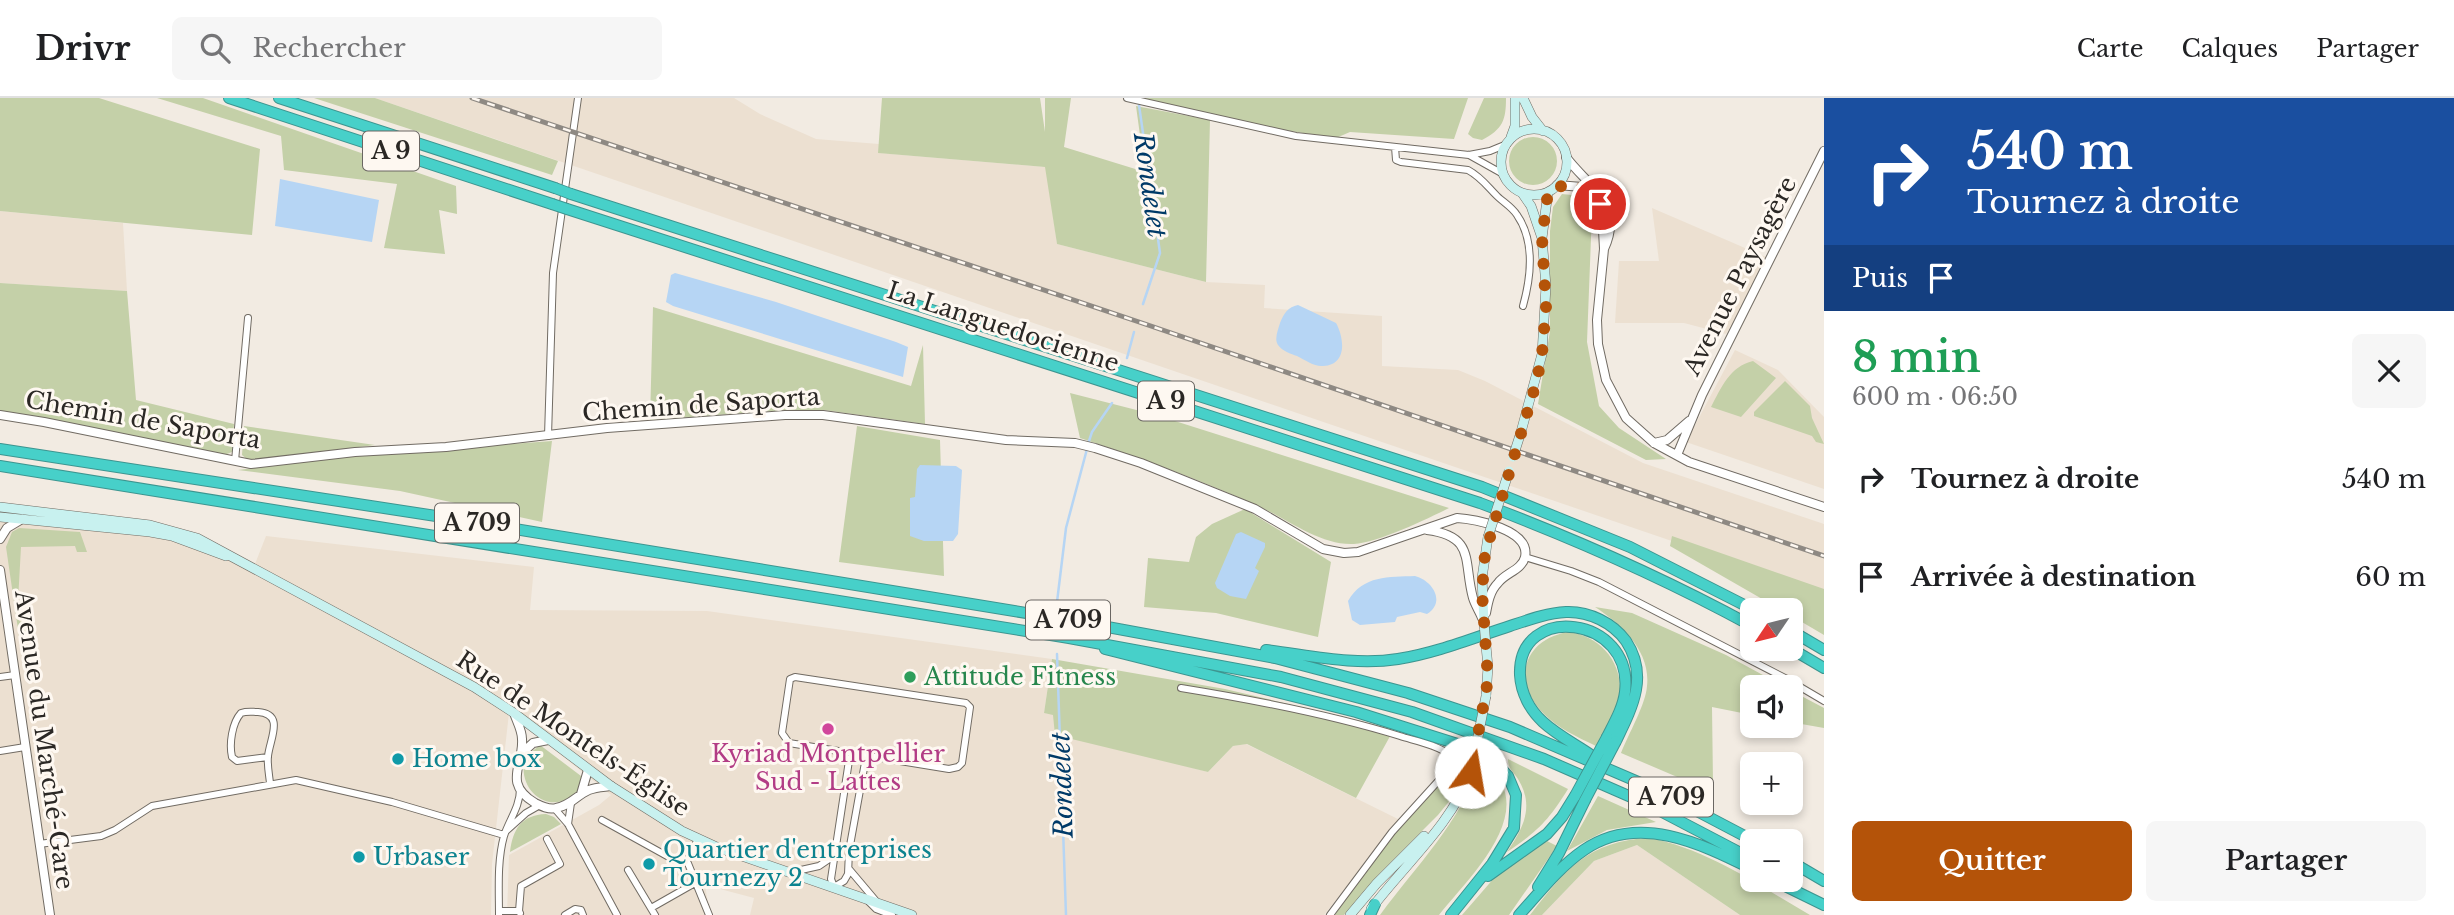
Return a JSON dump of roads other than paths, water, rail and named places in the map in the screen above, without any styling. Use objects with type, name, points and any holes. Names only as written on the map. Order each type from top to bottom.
[{"type":"highway","name":"La Languedocienne","points":[[229,98],[1480,503],[1617,559],[1740,620]]},
{"type":"highway","name":"La Languedocienne","points":[[279,98],[1482,487],[1630,547],[1740,603]]},
{"type":"highway","name":"A 709","points":[[0,449],[436,516],[1181,639],[1302,664],[1408,693],[1510,727],[1620,773],[1740,833]]},
{"type":"highway","name":"A 709","points":[[0,466],[1237,667],[1339,691],[1412,712],[1508,746],[1602,784],[1740,853]]},
{"type":"highway","points":[[1181,639],[1352,661],[1385,660],[1438,649],[1542,616],[1566,612],[1601,620],[1616,630],[1627,643],[1636,666],[1637,693],[1580,798],[1559,853],[1521,912]]},
{"type":"highway","points":[[1612,739],[1625,685],[1623,667],[1615,650],[1601,636],[1579,627],[1562,626],[1540,634],[1526,649],[1520,664],[1522,688],[1530,706],[1542,721],[1558,734],[1620,773]]},
{"type":"highway","points":[[1069,638],[1129,657],[1356,712],[1466,747],[1495,761],[1508,776],[1516,795],[1514,828],[1492,864],[1451,915]]},
{"type":"highway","points":[[1803,638],[1824,650]]},
{"type":"highway","points":[[1803,656],[1824,668]]},
{"type":"highway","points":[[1470,891],[1500,866],[1547,834],[1580,798]]},
{"type":"highway","points":[[1521,912],[1579,854],[1597,843],[1620,835],[1653,833],[1676,837],[1740,863]]},
{"type":"highway","points":[[1803,869],[1824,881]]},
{"type":"highway","points":[[1803,890],[1824,904]]},
{"type":"highway","points":[[1798,892],[1824,904]]},
{"type":"main road","points":[[1515,98],[1515,126],[1502,155],[1503,174],[1508,182],[1531,195],[1548,192],[1557,185],[1566,167],[1566,157],[1557,140],[1544,131],[1532,117],[1523,98]]},
{"type":"main road","points":[[1509,141],[1530,130],[1544,131]]},
{"type":"main road","points":[[1522,192],[1531,206],[1542,238]]},
{"type":"main road","points":[[1371,911],[1451,811],[1471,772],[1486,696],[1488,667],[1482,578],[1488,537],[1537,380],[1544,341],[1546,286],[1542,238],[1548,192]]},
{"type":"main road","name":"Rue de Montels-Église","points":[[0,507],[142,524],[217,547],[474,687],[514,713],[588,770],[667,823],[698,839],[912,915]]},
{"type":"main road","name":"Rue de Montels-Église","points":[[0,517],[185,537]]},
{"type":"main road","points":[[1350,915],[1377,883],[1451,811]]},
{"type":"street","points":[[548,436],[552,272],[578,98]]},
{"type":"street","points":[[1127,98],[1296,136],[1469,155],[1503,174]]},
{"type":"street","points":[[1469,155],[1509,141]]},
{"type":"street","points":[[1395,147],[1396,160],[1401,162],[1468,170],[1477,174],[1516,213],[1523,226],[1530,258],[1530,280],[1523,306]]},
{"type":"street","name":"Avenue Paysagère","points":[[1677,455],[1691,419],[1824,151]]},
{"type":"street","points":[[1566,157],[1598,190],[1608,208],[1608,239],[1604,249]]},
{"type":"street","points":[[1557,185],[1577,186],[1595,196],[1602,211],[1604,249],[1597,320],[1601,365],[1614,398],[1626,418],[1654,443],[1689,462],[1824,507]]},
{"type":"street","points":[[235,461],[248,318]]},
{"type":"street","name":"Chemin de Saporta","points":[[0,415],[251,464],[355,452],[446,447],[607,428],[785,415],[845,417],[1006,440],[1075,443],[1095,447],[1255,509],[1323,549],[1358,552],[1442,521],[1471,518],[1517,536],[1525,545],[1525,557]]},
{"type":"street","name":"Avenue Paysagère","points":[[1654,443],[1667,440],[1691,419]]},
{"type":"street","points":[[0,539],[7,528],[22,519]]},
{"type":"street","points":[[1424,529],[1443,532],[1461,545],[1468,557],[1473,598],[1484,623]]},
{"type":"street","points":[[1484,623],[1488,603],[1498,582],[1520,566],[1525,557],[1599,582],[1774,672],[1824,701]]},
{"type":"street","name":"Avenue du Marché-Gare","points":[[0,570],[50,915]]},
{"type":"street","points":[[0,677],[15,675]]},
{"type":"street","points":[[790,678],[962,701],[970,707],[962,762],[958,767],[949,769],[866,757],[789,743],[785,739],[782,733],[790,678]]},
{"type":"street","points":[[1181,688],[1263,701],[1374,728],[1450,755],[1450,768],[1392,832],[1330,915]]},
{"type":"street","points":[[268,757],[237,761],[232,757],[232,736],[237,717],[241,713],[264,712],[270,714],[273,720],[274,729],[268,757],[270,783]]},
{"type":"street","points":[[514,713],[522,736],[516,769],[520,789],[519,804],[505,833],[499,913],[520,913],[520,886],[560,864],[547,839]]},
{"type":"street","points":[[520,755],[533,743],[548,740]]},
{"type":"street","points":[[0,751],[25,747]]},
{"type":"street","points":[[850,754],[831,879],[834,887],[844,881],[849,869],[849,851],[866,757]]},
{"type":"street","points":[[581,794],[588,770]]},
{"type":"street","points":[[39,844],[101,836],[116,830],[152,806],[296,780],[392,802],[505,833]]},
{"type":"street","points":[[520,789],[540,806],[555,809],[571,803],[594,788],[611,786]]},
{"type":"street","points":[[568,824],[571,803]]},
{"type":"street","points":[[505,833],[526,813],[540,806]]},
{"type":"street","points":[[555,809],[568,824],[617,915]]},
{"type":"street","points":[[602,820],[676,861],[687,861]]},
{"type":"street","points":[[698,839],[687,861],[709,915]]},
{"type":"street","points":[[792,872],[819,866],[831,860],[836,853]]},
{"type":"street","points":[[849,869],[876,901]]},
{"type":"street","points":[[628,870],[655,915]]},
{"type":"street","points":[[651,908],[695,883]]},
{"type":"street","name":"Rue de Montels-Église","points":[[863,897],[876,909],[892,915]]},
{"type":"street","points":[[565,915],[575,909],[581,910],[583,915]]},
{"type":"water","points":[[280,179],[379,200],[372,242],[275,226]]},
{"type":"water","points":[[675,273],[776,302],[908,347],[903,377],[673,306],[666,302],[671,275]]},
{"type":"water","points":[[1298,305],[1336,323],[1342,342],[1337,361],[1320,366],[1287,352],[1278,345],[1277,334],[1283,316]]},
{"type":"water","points":[[920,465],[956,466],[962,470],[958,534],[953,541],[924,541],[910,536],[910,498],[915,497],[917,469]]},
{"type":"water","points":[[1241,532],[1265,543],[1255,568],[1259,571],[1246,599],[1230,596],[1217,588],[1215,583],[1236,534]]},
{"type":"water","points":[[1415,576],[1427,582],[1435,592],[1436,604],[1427,614],[1420,612],[1397,617],[1395,622],[1360,625],[1352,620],[1348,601],[1361,586],[1377,579]]},
{"type":"waterway","name":"Rondelet","points":[[1139,105],[1160,253],[1143,304]]},
{"type":"waterway","points":[[1127,358],[1134,332]]},
{"type":"waterway","points":[[1089,441],[1112,403]]},
{"type":"waterway","name":"Rondelet","points":[[1057,602],[1066,528],[1087,449]]},
{"type":"waterway","name":"Rondelet","points":[[1057,654],[1066,915]]},
{"type":"railway","points":[[472,98],[1824,556]]},
{"type":"place","name":"Attitude Fitness","points":[[910,677]]},
{"type":"place","name":"Kyriad Montpellier Sud - Lattes","points":[[828,729]]},
{"type":"place","name":"Home box","points":[[398,759]]},
{"type":"place","name":"Urbaser","points":[[359,857]]},
{"type":"place","name":"Quartier d'entreprises Tournezy 2","points":[[649,864]]}]
